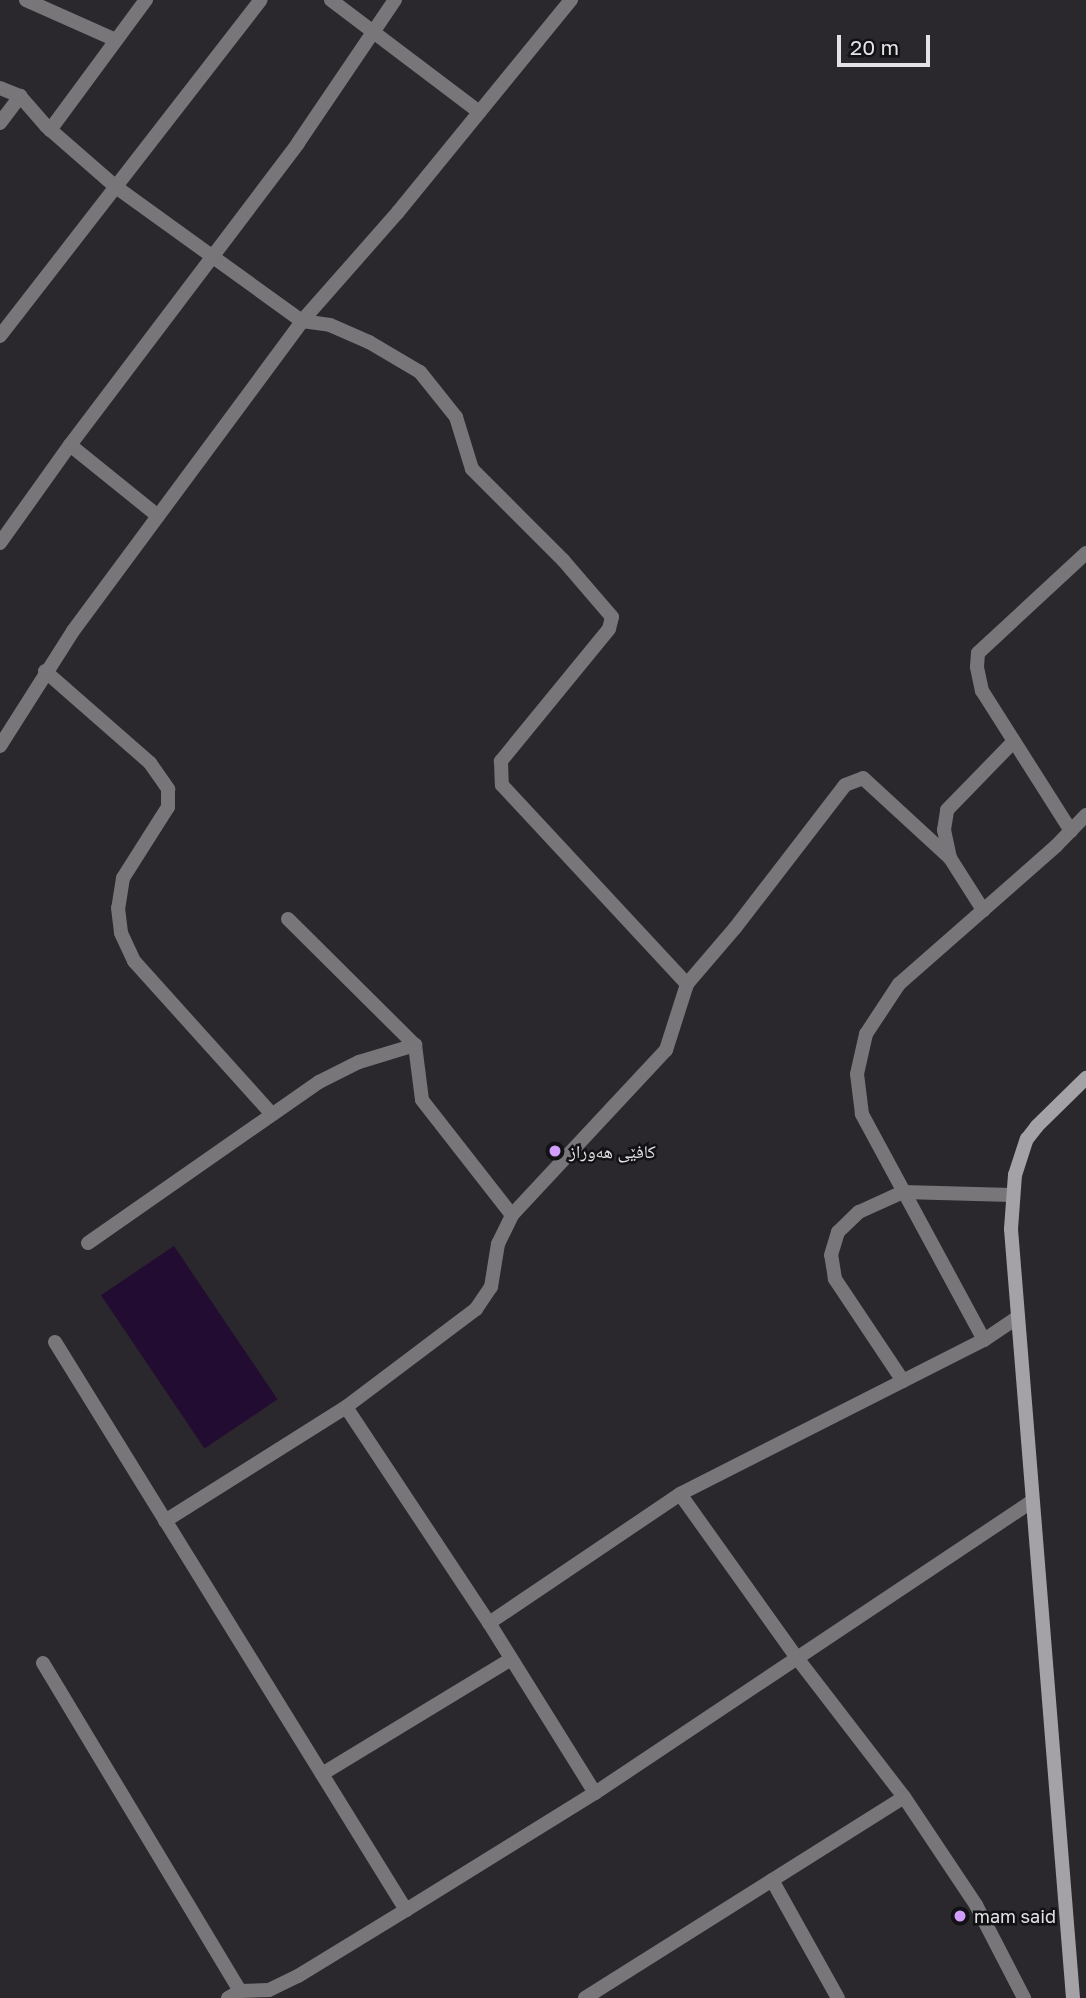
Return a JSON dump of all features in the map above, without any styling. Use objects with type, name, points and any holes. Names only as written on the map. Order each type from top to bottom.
[{"type":"street","points":[[26,0],[116,40]]},
{"type":"street","points":[[50,130],[146,0]]},
{"type":"street","points":[[0,336],[261,0]]},
{"type":"street","points":[[331,0],[478,112]]},
{"type":"street","points":[[0,543],[70,445],[298,143],[395,0]]},
{"type":"street","points":[[0,746],[46,671],[302,321],[398,212],[571,0]]},
{"type":"street","points":[[0,88],[20,96],[50,130],[116,187],[213,254],[302,321],[330,325],[369,342],[420,372],[456,417],[472,470],[562,560],[612,617],[609,629],[502,761],[502,785],[687,984]]},
{"type":"street","points":[[0,123],[20,96]]},
{"type":"street","points":[[70,445],[158,516]]},
{"type":"street","points":[[1071,831],[982,691],[977,667],[978,653],[1086,553]]},
{"type":"street","points":[[46,671],[150,764],[167,789],[167,807],[123,878],[118,908],[121,933],[134,961],[271,1113]]},
{"type":"street","points":[[950,858],[944,830],[947,810],[1014,741]]},
{"type":"street","points":[[165,1521],[346,1407],[476,1309],[491,1287],[498,1244],[512,1215],[666,1050],[687,984],[735,928],[845,785],[863,778],[950,858],[983,910]]},
{"type":"street","points":[[984,1340],[862,1114],[857,1074],[866,1034],[900,984],[1086,816]]},
{"type":"street","points":[[288,919],[415,1045],[422,1100],[512,1215]]},
{"type":"street","points":[[88,1243],[319,1082],[359,1062],[415,1045]]},
{"type":"street","points":[[1073,1998],[1031,1503],[1011,1228],[1012,1195],[1019,1155],[1027,1139],[1086,1078]]},
{"type":"street","points":[[903,1381],[835,1279],[831,1255],[838,1232],[859,1212],[903,1192],[1012,1195]]},
{"type":"street","points":[[489,1623],[680,1494],[984,1340],[1018,1317]]},
{"type":"street","points":[[55,1342],[406,1910]]},
{"type":"street","points":[[346,1407],[489,1623],[595,1793]]},
{"type":"street","points":[[680,1494],[797,1658],[904,1797],[976,1905],[1024,1998]]},
{"type":"street","points":[[43,1663],[234,1995],[271,1994],[595,1793],[1031,1503]]},
{"type":"street","points":[[322,1774],[511,1659]]},
{"type":"street","points":[[591,1997],[904,1797]]},
{"type":"street","points":[[772,1880],[838,1998]]},
{"type":"shaded area","points":[[174,1246],[277,1399],[204,1449],[101,1295]]},
{"type":"place","name":"کافێی هەوراز","points":[[555,1151]]},
{"type":"place","name":"mam said","points":[[960,1916]]}]
